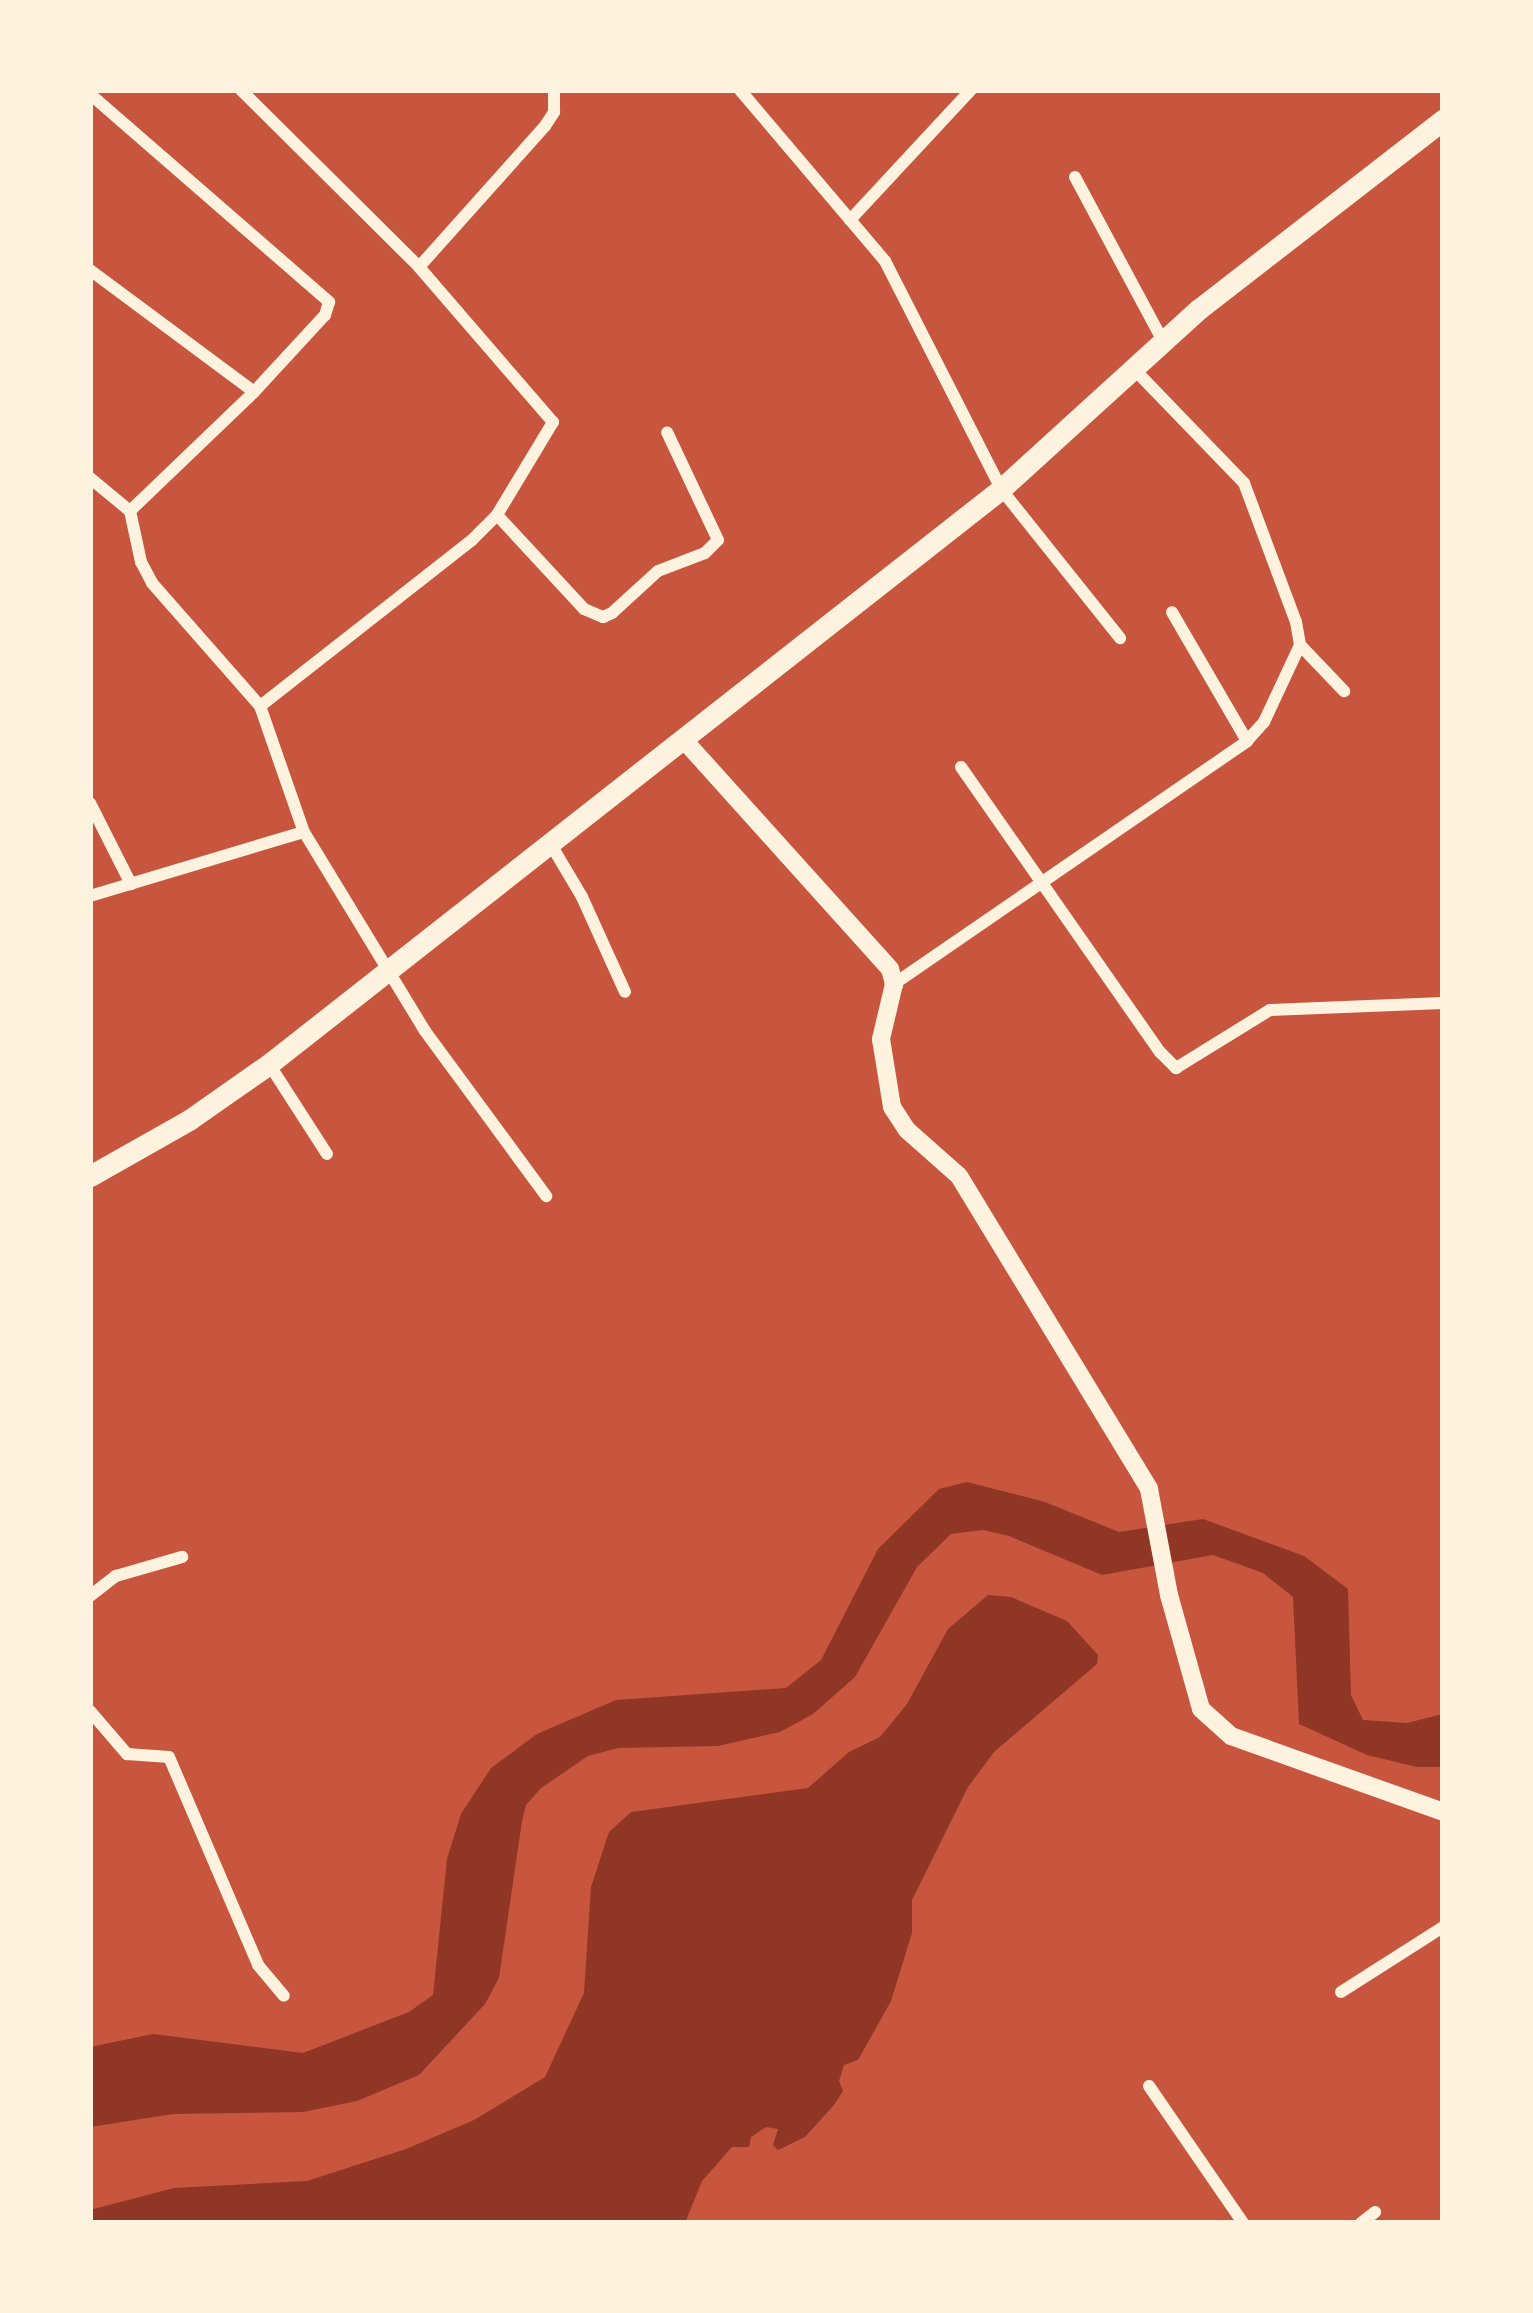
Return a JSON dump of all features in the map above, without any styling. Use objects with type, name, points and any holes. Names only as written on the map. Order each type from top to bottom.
[{"type":"main road","points":[[90,1176],[189,1120],[269,1064],[1001,489],[1163,341],[1443,120]]},
{"type":"street","points":[[241,90],[419,267],[554,422],[497,515],[260,706]]},
{"type":"street","points":[[419,267],[545,126],[557,100],[554,90]]},
{"type":"street","points":[[740,90],[884,261],[1001,489],[1120,638]]},
{"type":"street","points":[[850,220],[971,90]]},
{"type":"street","points":[[90,94],[327,296],[325,315],[254,392],[130,511]]},
{"type":"street","points":[[1075,177],[1163,341]]},
{"type":"street","points":[[90,270],[254,392]]},
{"type":"street","points":[[1133,368],[1231,466],[1252,496],[1300,645],[1344,691]]},
{"type":"street","points":[[497,515],[573,599],[594,614],[612,613],[658,571],[705,553],[718,540],[667,432]]},
{"type":"street","points":[[90,478],[130,511],[141,562],[152,583],[260,706],[304,832],[425,1031],[547,1196]]},
{"type":"street","points":[[1172,611],[1247,741]]},
{"type":"street","points":[[894,983],[1247,741],[1264,722],[1300,645]]},
{"type":"street","points":[[683,739],[890,969],[894,983],[881,1039],[892,1107],[907,1130],[968,1189],[1079,1382],[1140,1470],[1153,1503],[1167,1585],[1196,1697],[1209,1720],[1231,1736],[1443,1812]]},
{"type":"street","points":[[962,767],[1043,877],[1160,1052],[1176,1068],[1270,1010],[1443,1003]]},
{"type":"street","points":[[90,803],[131,884]]},
{"type":"street","points":[[90,896],[304,832]]},
{"type":"street","points":[[550,844],[582,897],[625,992]]},
{"type":"street","points":[[269,1064],[327,1154]]},
{"type":"street","points":[[90,1596],[116,1576],[182,1557]]},
{"type":"street","points":[[90,1711],[105,1735],[127,1754],[169,1756],[258,1965],[284,1996]]},
{"type":"street","points":[[1341,1992],[1443,1927]]},
{"type":"street","points":[[1149,2086],[1243,2223]]},
{"type":"street","points":[[1361,2223],[1375,2212]]},
{"type":"shaded area","points":[[967,1482],[1045,1502],[1119,1532],[1203,1519],[1304,1556],[1348,1589],[1351,1695],[1363,1720],[1407,1723],[1443,1714],[1443,1767],[1417,1767],[1367,1755],[1299,1724],[1293,1597],[1263,1573],[1213,1555],[1102,1575],[1009,1536],[983,1530],[951,1534],[917,1567],[855,1677],[813,1714],[780,1732],[718,1746],[618,1748],[588,1756],[541,1788],[526,1805],[522,1821],[499,1978],[485,2004],[419,2075],[357,2101],[303,2112],[173,2114],[90,2127],[90,2047],[153,2034],[303,2053],[409,2012],[433,1995],[447,1859],[461,1814],[491,1768],[537,1734],[616,1700],[786,1688],[821,1660],[878,1549],[939,1489]]},
{"type":"shaded area","points":[[988,1595],[1011,1597],[1067,1621],[1098,1655],[1097,1664],[994,1752],[968,1787],[912,1900],[912,1933],[891,2001],[858,2060],[844,2065],[839,2081],[843,2091],[834,2105],[805,2137],[778,2150],[773,2145],[778,2129],[766,2127],[751,2137],[749,2147],[732,2147],[702,2181],[685,2223],[90,2223],[90,2210],[174,2188],[307,2181],[406,2149],[474,2120],[545,2077],[584,1993],[591,1887],[609,1832],[631,1812],[808,1788],[849,1752],[880,1737],[907,1704],[948,1629]]}]
